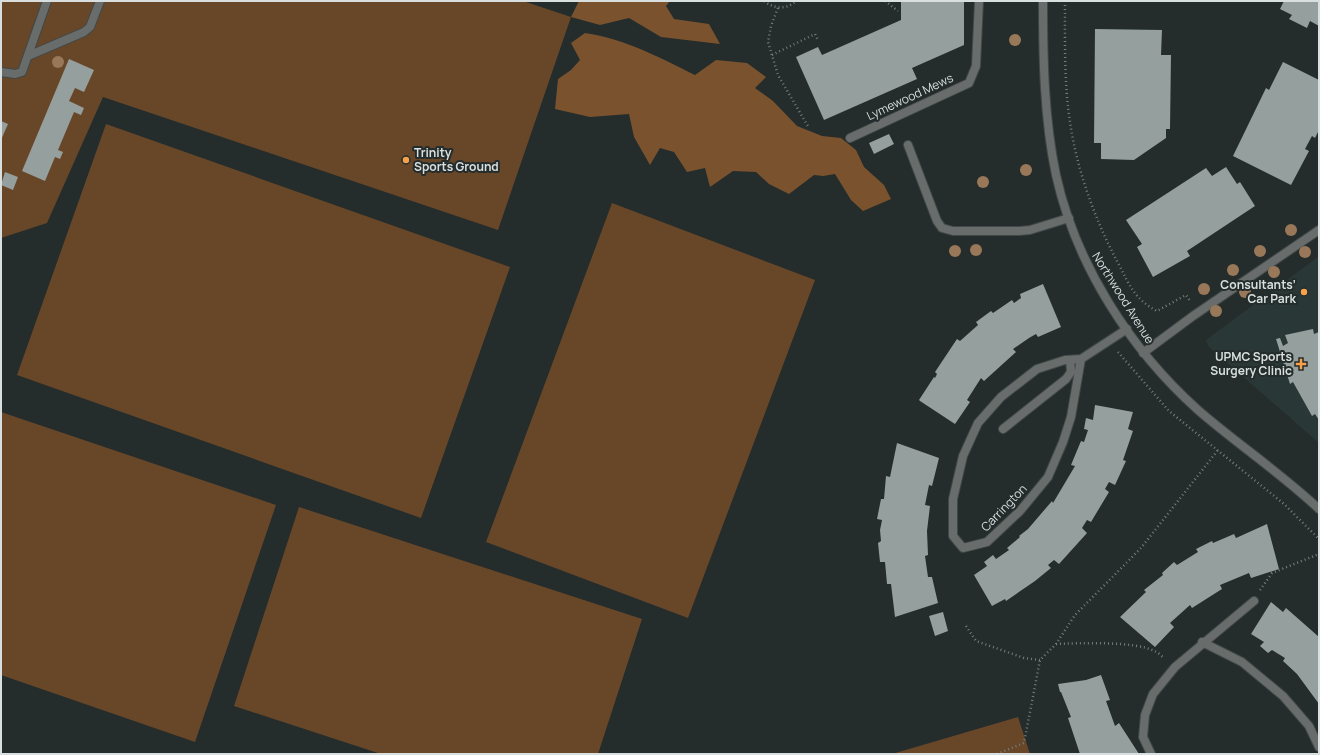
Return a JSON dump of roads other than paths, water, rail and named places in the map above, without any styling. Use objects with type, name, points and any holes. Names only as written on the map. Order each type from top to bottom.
[{"type":"street","points":[[1,72],[15,74],[22,72],[47,1]]},
{"type":"street","points":[[28,56],[84,32],[90,27],[100,1]]},
{"type":"street","name":"Lymewood Mews","points":[[850,138],[969,83],[976,66],[979,1]]},
{"type":"street","name":"Northwood Avenue","points":[[1043,1],[1046,109],[1056,175],[1069,218],[1083,256],[1100,287],[1143,353],[1198,410],[1299,490],[1319,509]]},
{"type":"street","points":[[908,146],[937,222],[942,228],[953,231],[1019,230],[1037,228],[1069,218]]},
{"type":"street","points":[[1143,353],[1199,312],[1319,230]]},
{"type":"street","name":"Carrington","points":[[1081,359],[1072,416],[1048,477],[1020,511],[987,542],[963,548],[953,536],[954,499],[963,456],[978,423],[1001,397],[1037,370],[1070,360],[1081,359],[1127,329]]},
{"type":"street","points":[[1003,428],[1066,379],[1071,372],[1070,360]]},
{"type":"street","points":[[1151,754],[1143,736],[1145,715],[1153,694],[1175,667],[1202,642],[1254,600]]},
{"type":"street","points":[[1202,642],[1242,662],[1283,696],[1309,726],[1319,747]]},
{"type":"place","name":"Trinity Sports Ground","points":[[406,160]]},
{"type":"place","name":"Consultants’ Car Park","points":[[1304,292]]},
{"type":"place","name":"UPMC Sports Surgery Clinic","points":[[1301,364]]}]
